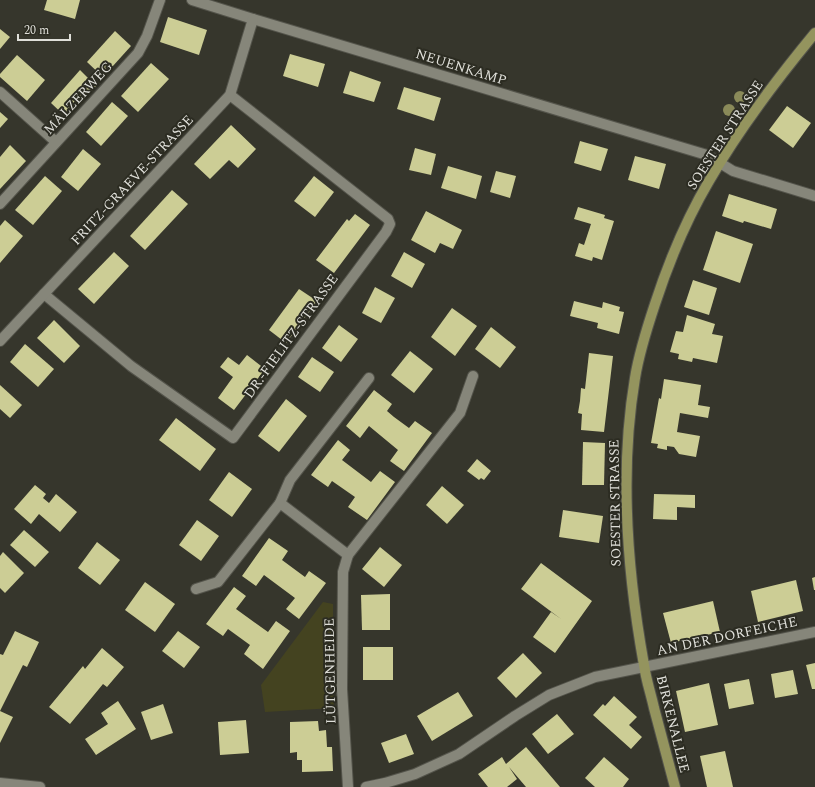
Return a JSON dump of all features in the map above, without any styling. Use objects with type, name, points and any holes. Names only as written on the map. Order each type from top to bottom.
[{"type":"main road","name":"SOESTER STRASSE","points":[[644,668],[630,575],[626,498],[628,433],[635,377],[647,328],[667,271],[684,229],[709,181],[720,162],[771,88],[815,32]]},
{"type":"main road","name":"BIRKENALLEE","points":[[644,668],[675,787]]},
{"type":"street","name":"MÄLZERWEG","points":[[0,204],[138,53],[147,36],[160,0]]},
{"type":"street","name":"NEUENKAMP","points":[[192,0],[253,20],[699,153],[720,162],[733,171],[815,196]]},
{"type":"street","name":"FRITZ-GRAEVE-STRASSE","points":[[0,341],[230,95],[253,20]]},
{"type":"street","points":[[0,92],[56,142]]},
{"type":"street","name":"DR.-FIELITZ-STRASSE","points":[[44,294],[131,366],[233,438],[386,232],[390,224],[388,219],[230,95]]},
{"type":"street","name":"LÜTGENHEIDE","points":[[348,787],[342,674],[343,572],[348,556],[460,413],[473,376]]},
{"type":"street","points":[[196,589],[218,582],[280,503],[290,480],[369,378]]},
{"type":"street","points":[[280,503],[348,556]]},
{"type":"street","name":"AN DER DORFEICHE","points":[[644,668],[815,632]]},
{"type":"street","points":[[366,787],[415,774],[459,754],[515,716],[557,691],[595,677],[644,668]]},
{"type":"street","points":[[0,783],[13,786],[40,787]]},
{"type":"shaded area","points":[[323,602],[333,604],[334,708],[265,712],[261,685]]},
{"type":"building","points":[[47,0],[80,0],[75,19],[44,10]]},
{"type":"building","points":[[168,17],[207,30],[199,55],[160,42]]},
{"type":"building","points":[[0,29],[10,37],[0,49]]},
{"type":"building","points":[[115,31],[131,46],[103,77],[87,62]]},
{"type":"building","points":[[290,54],[325,64],[318,87],[283,76]]},
{"type":"building","points":[[17,55],[45,80],[27,101],[0,77],[0,74]]},
{"type":"building","points":[[151,63],[169,79],[138,112],[121,96]]},
{"type":"building","points":[[80,70],[96,86],[67,118],[51,103]]},
{"type":"building","points":[[350,71],[381,82],[374,102],[343,93]]},
{"type":"building","points":[[404,87],[441,98],[434,121],[397,109]]},
{"type":"building","points":[[112,102],[128,116],[101,146],[86,132]]},
{"type":"building","points":[[787,106],[811,123],[793,148],[769,130]]},
{"type":"building","points":[[0,112],[8,119],[0,128]]},
{"type":"building","points":[[231,125],[256,149],[238,168],[229,160],[210,179],[194,164]]},
{"type":"building","points":[[580,141],[608,149],[601,171],[574,163]]},
{"type":"building","points":[[10,145],[26,161],[0,189],[0,157]]},
{"type":"building","points":[[415,148],[436,154],[431,175],[409,170]]},
{"type":"building","points":[[83,149],[101,164],[78,191],[61,177]]},
{"type":"building","points":[[635,156],[666,164],[659,189],[628,180]]},
{"type":"building","points":[[448,166],[482,176],[476,199],[441,188]]},
{"type":"building","points":[[496,171],[516,176],[510,198],[490,192]]},
{"type":"building","points":[[45,176],[62,191],[33,225],[15,210]]},
{"type":"building","points":[[314,176],[334,192],[315,217],[294,201]]},
{"type":"building","points":[[172,190],[188,204],[145,250],[130,236]]},
{"type":"building","points":[[729,194],[777,209],[771,229],[744,221],[743,223],[722,216]]},
{"type":"building","points":[[578,207],[605,215],[604,218],[614,221],[602,260],[593,257],[592,261],[575,256],[579,243],[584,245],[591,224],[574,219]]},
{"type":"building","points":[[426,211],[462,230],[453,249],[440,243],[435,253],[411,240]]},
{"type":"building","points":[[355,214],[370,225],[334,273],[316,260],[347,219],[349,221]]},
{"type":"building","points":[[5,220],[23,236],[0,263],[0,226]]},
{"type":"building","points":[[716,231],[753,244],[740,283],[703,270]]},
{"type":"building","points":[[114,252],[129,266],[94,304],[78,289]]},
{"type":"building","points":[[404,252],[425,264],[412,288],[391,276]]},
{"type":"building","points":[[693,280],[717,288],[709,315],[684,307]]},
{"type":"building","points":[[375,287],[395,298],[381,323],[362,313]]},
{"type":"building","points":[[299,289],[317,301],[286,343],[269,330]]},
{"type":"building","points":[[574,301],[602,308],[603,302],[620,307],[619,311],[624,312],[619,334],[597,328],[598,323],[570,316]]},
{"type":"building","points":[[452,308],[477,326],[455,356],[431,337]]},
{"type":"building","points":[[687,315],[715,324],[712,334],[723,336],[717,363],[693,358],[692,362],[678,359],[679,354],[670,352],[676,331],[683,332]]},
{"type":"building","points":[[54,320],[80,346],[64,363],[37,338]]},
{"type":"building","points":[[339,325],[358,339],[341,362],[322,348]]},
{"type":"building","points":[[491,327],[516,347],[500,368],[475,349]]},
{"type":"building","points":[[25,344],[54,369],[38,387],[10,362]]},
{"type":"building","points":[[410,351],[433,369],[414,393],[391,375]]},
{"type":"building","points":[[589,353],[613,356],[604,432],[581,430],[582,414],[578,413],[581,388],[585,389]]},
{"type":"building","points":[[247,355],[265,369],[234,410],[218,398],[233,377],[220,367],[228,357],[239,365]]},
{"type":"building","points":[[312,357],[334,372],[320,392],[298,377]]},
{"type":"building","points":[[664,379],[701,385],[698,405],[710,407],[708,418],[680,413],[677,432],[700,436],[696,457],[679,454],[674,447],[667,446],[667,450],[657,448],[658,444],[651,443]]},
{"type":"building","points":[[0,385],[22,405],[10,418],[0,409]]},
{"type":"building","points":[[374,390],[392,404],[387,411],[394,417],[409,428],[415,421],[432,433],[404,471],[390,461],[398,450],[369,426],[360,438],[346,426]]},
{"type":"building","points":[[286,399],[307,416],[279,452],[258,436]]},
{"type":"building","points":[[176,418],[216,449],[200,471],[159,440]]},
{"type":"building","points":[[338,440],[350,450],[342,460],[371,482],[380,471],[395,482],[367,520],[348,507],[355,497],[332,481],[328,487],[311,475]]},
{"type":"building","points":[[583,442],[605,443],[604,485],[582,485]]},
{"type":"building","points":[[477,459],[491,471],[484,480],[481,478],[479,480],[467,471]]},
{"type":"building","points":[[229,472],[252,489],[232,517],[209,500]]},
{"type":"building","points":[[35,485],[46,494],[43,498],[49,503],[56,494],[77,512],[60,532],[39,514],[31,524],[14,509]]},
{"type":"building","points":[[442,486],[464,505],[447,524],[426,505]]},
{"type":"building","points":[[654,494],[695,495],[695,508],[677,507],[677,520],[653,519]]},
{"type":"building","points":[[563,510],[603,516],[599,543],[559,537]]},
{"type":"building","points":[[197,520],[219,536],[201,561],[179,545]]},
{"type":"building","points":[[24,530],[49,552],[35,567],[10,545]]},
{"type":"building","points":[[269,538],[288,551],[282,560],[305,577],[309,571],[326,583],[299,619],[286,609],[295,598],[264,575],[256,586],[242,576]]},
{"type":"building","points":[[97,542],[120,560],[100,585],[78,568]]},
{"type":"building","points":[[380,547],[402,565],[384,587],[362,569]]},
{"type":"building","points":[[3,552],[24,573],[5,593],[0,588],[0,556]]},
{"type":"building","points":[[541,563],[592,601],[555,653],[533,637],[551,612],[561,619],[521,589]]},
{"type":"building","points":[[815,577],[815,590],[814,590],[812,578]]},
{"type":"building","points":[[796,580],[803,611],[758,622],[751,591]]},
{"type":"building","points":[[145,582],[175,604],[155,632],[125,610]]},
{"type":"building","points":[[234,587],[246,596],[236,609],[268,632],[276,621],[290,631],[263,669],[244,654],[250,645],[228,629],[223,636],[206,624]]},
{"type":"building","points":[[390,594],[390,630],[362,630],[361,595]]},
{"type":"building","points":[[713,601],[720,632],[671,643],[663,613]]},
{"type":"building","points":[[15,631],[39,642],[27,667],[23,665],[0,711],[0,654],[3,655]]},
{"type":"building","points":[[178,631],[200,647],[184,668],[162,651]]},
{"type":"building","points":[[363,647],[393,647],[393,680],[363,680]]},
{"type":"building","points":[[102,648],[124,667],[107,687],[103,684],[70,724],[49,707],[83,666],[85,669]]},
{"type":"building","points":[[523,653],[542,673],[516,698],[497,678]]},
{"type":"building","points":[[815,663],[815,689],[812,689],[806,665]]},
{"type":"building","points":[[793,670],[798,694],[775,698],[771,674]]},
{"type":"building","points":[[749,679],[754,704],[729,709],[724,684]]},
{"type":"building","points":[[709,683],[718,725],[685,732],[676,691]]},
{"type":"building","points":[[458,692],[473,716],[432,741],[417,716]]},
{"type":"building","points":[[614,696],[637,717],[629,725],[642,737],[631,749],[593,715],[603,704],[605,706]]},
{"type":"building","points":[[118,701],[136,729],[96,755],[85,739],[108,724],[101,713]]},
{"type":"building","points":[[163,704],[173,733],[151,740],[141,712]]},
{"type":"building","points":[[0,711],[13,717],[0,743]]},
{"type":"building","points":[[557,714],[574,734],[548,754],[532,734]]},
{"type":"building","points":[[246,720],[249,753],[220,755],[218,722]]},
{"type":"building","points":[[318,721],[319,731],[326,730],[327,747],[332,747],[333,771],[302,772],[302,760],[297,760],[297,752],[290,753],[290,722]]},
{"type":"building","points":[[406,734],[414,754],[389,763],[381,743]]},
{"type":"building","points":[[526,747],[560,787],[526,787],[509,767],[517,779],[507,787],[488,787],[478,774],[502,757],[506,764]]},
{"type":"building","points":[[725,751],[733,787],[707,787],[700,756]]},
{"type":"building","points":[[604,757],[629,779],[623,787],[595,787],[585,778]]}]
